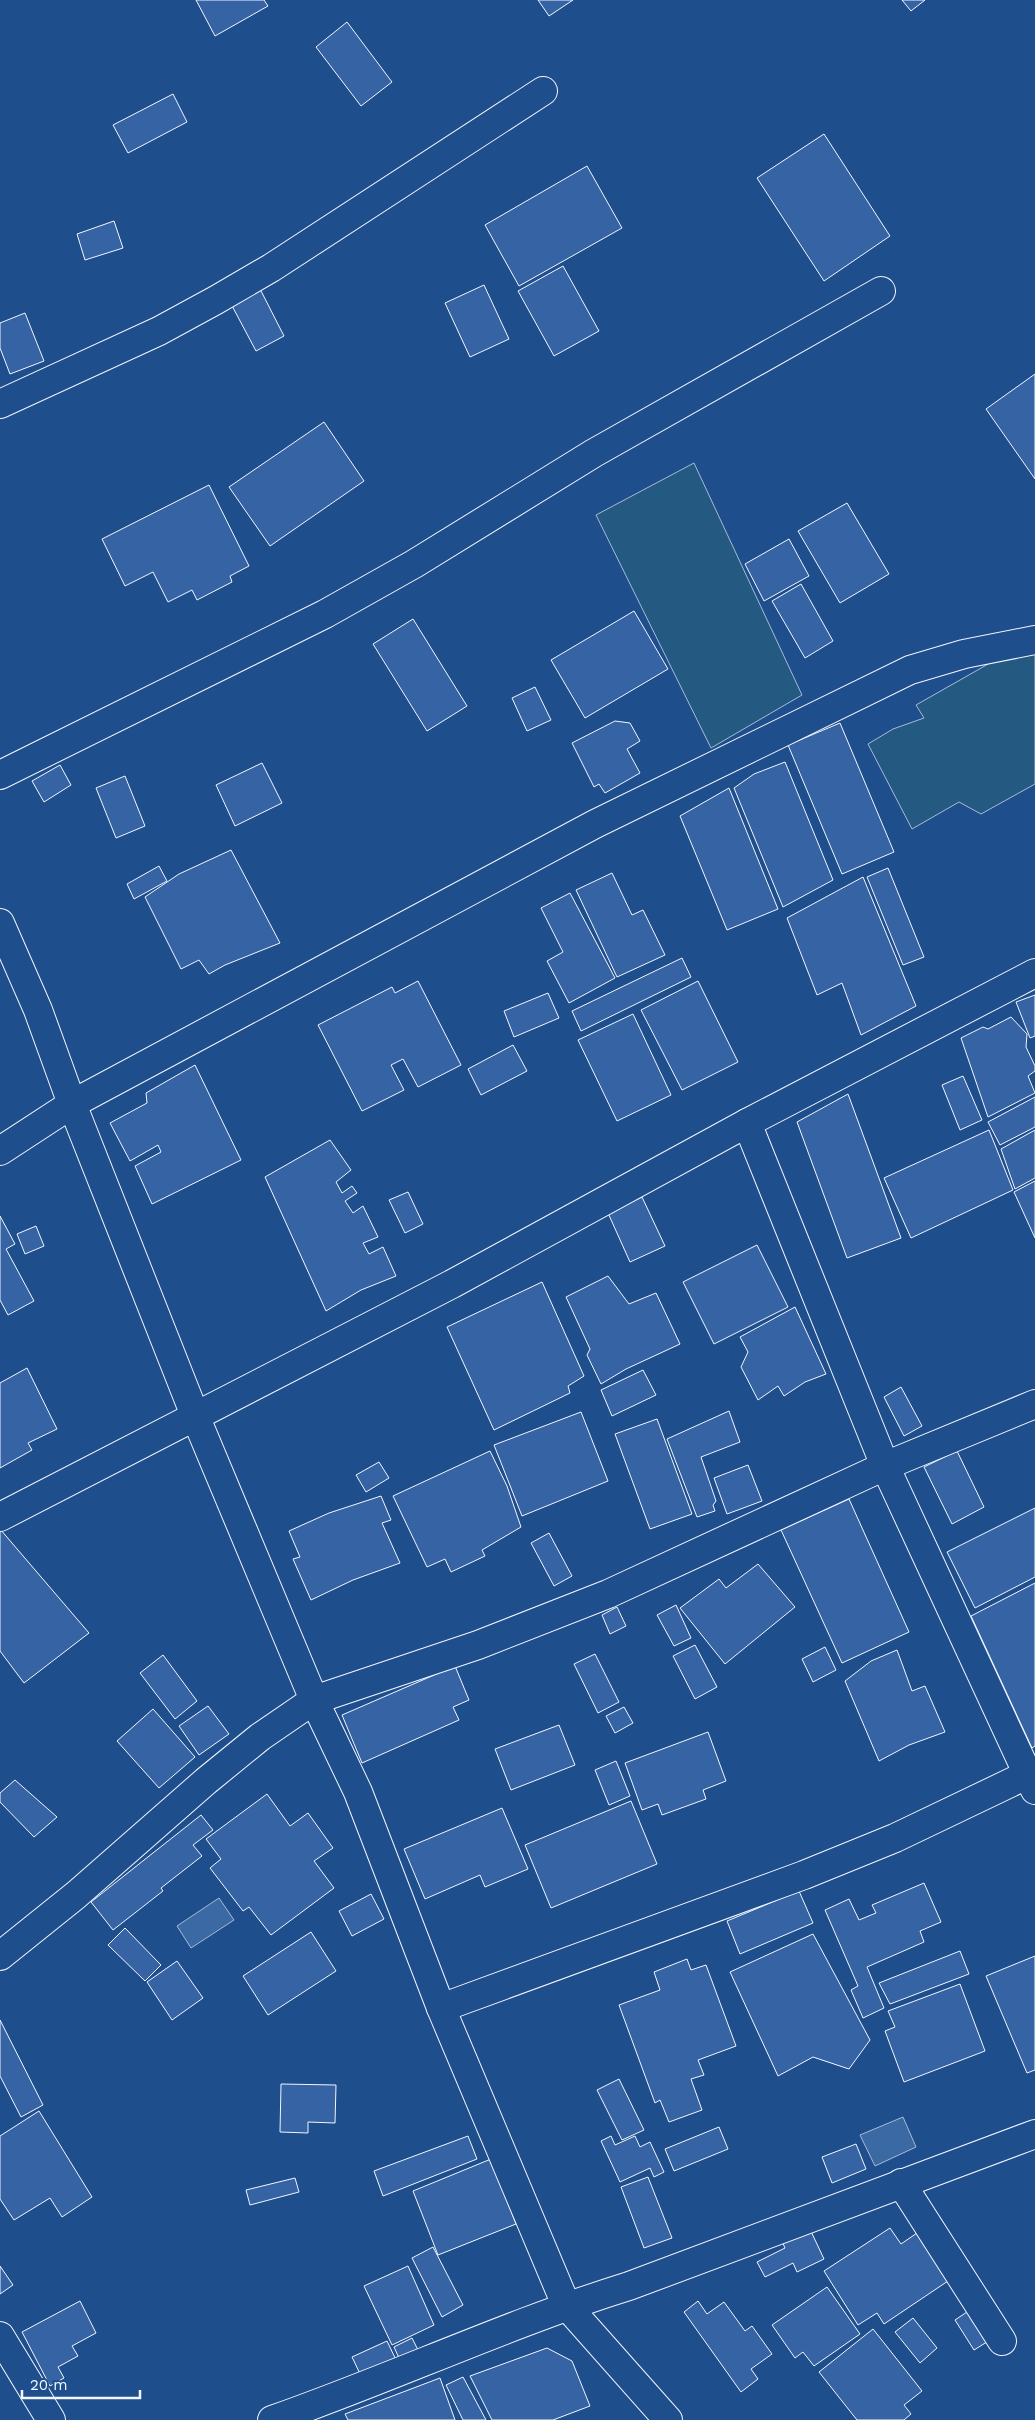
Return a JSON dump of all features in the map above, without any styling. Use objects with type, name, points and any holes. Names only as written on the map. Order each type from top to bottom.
[{"type":"street","points":[[0,404],[159,331],[216,300],[279,262],[543,91]]},
{"type":"street","points":[[0,775],[325,614],[414,564],[594,453],[881,291]]},
{"type":"street","points":[[0,1151],[72,1104],[595,824],[910,670],[964,654],[1035,640]]},
{"type":"street","points":[[0,923],[24,977],[196,1418],[314,1700],[358,1792],[441,2008],[566,2305],[668,2420]]},
{"type":"street","points":[[0,1517],[196,1418],[452,1284],[747,1123],[1035,973]]},
{"type":"street","points":[[441,2008],[804,1875],[1032,1779],[885,1466],[747,1123]]},
{"type":"street","points":[[0,1956],[76,1895],[206,1780],[260,1737],[314,1700],[478,1645],[608,1594],[885,1466],[1035,1404]]},
{"type":"street","points":[[272,2420],[326,2401],[566,2305],[629,2286],[1035,2134]]},
{"type":"street","points":[[901,2183],[1002,2342]]},
{"type":"street","points":[[0,2336],[51,2420]]},
{"type":"shaded area","points":[[694,463],[802,695],[711,748],[596,515]]},
{"type":"shaded area","points":[[1035,651],[1035,784],[981,814],[959,802],[912,829],[868,744],[893,729],[924,718],[916,705],[997,659]]},
{"type":"shaded area","points":[[219,1898],[234,1920],[191,1948],[177,1926]]},
{"type":"shaded area","points":[[903,2117],[916,2147],[875,2166],[860,2135]]},
{"type":"building","points":[[196,0],[264,0],[268,6],[215,36]]},
{"type":"building","points":[[538,0],[573,0],[549,16]]},
{"type":"building","points":[[902,0],[925,0],[911,11]]},
{"type":"building","points":[[347,22],[392,82],[361,106],[316,47]]},
{"type":"building","points":[[173,94],[187,122],[128,153],[113,125]]},
{"type":"building","points":[[824,134],[890,236],[824,281],[757,178]]},
{"type":"building","points":[[587,166],[622,228],[519,286],[485,225]]},
{"type":"building","points":[[114,221],[123,248],[85,260],[77,234]]},
{"type":"building","points":[[563,266],[599,331],[554,356],[518,291]]},
{"type":"building","points":[[484,285],[509,339],[470,357],[445,303]]},
{"type":"building","points":[[259,287],[284,336],[256,351],[230,302]]},
{"type":"building","points":[[25,313],[44,361],[10,374],[0,348],[0,323]]},
{"type":"building","points":[[1035,374],[1035,479],[986,409]]},
{"type":"building","points":[[324,422],[364,481],[270,546],[229,487]]},
{"type":"building","points":[[209,485],[249,566],[230,576],[232,582],[197,600],[192,590],[168,602],[153,572],[125,586],[102,539]]},
{"type":"building","points":[[847,503],[889,574],[840,603],[798,531]]},
{"type":"building","points":[[789,539],[809,576],[764,601],[745,564]]},
{"type":"building","points":[[801,584],[833,641],[805,658],[772,601]]},
{"type":"building","points":[[634,611],[668,669],[585,718],[551,660]]},
{"type":"building","points":[[413,619],[467,706],[427,731],[373,644]]},
{"type":"building","points":[[535,687],[551,720],[527,731],[512,698]]},
{"type":"building","points":[[615,721],[630,723],[640,741],[627,749],[640,773],[605,793],[599,784],[594,787],[572,743]]},
{"type":"building","points":[[840,723],[894,852],[842,874],[788,745]]},
{"type":"building","points":[[785,762],[833,880],[783,907],[734,788],[754,774]]},
{"type":"building","points":[[262,763],[282,803],[235,826],[216,785]]},
{"type":"building","points":[[60,765],[71,785],[44,802],[32,781]]},
{"type":"building","points":[[125,776],[145,826],[116,838],[96,788]]},
{"type":"building","points":[[729,788],[778,909],[727,930],[680,816]]},
{"type":"building","points":[[231,850],[280,943],[225,965],[209,974],[199,960],[181,969],[145,897],[179,874]]},
{"type":"building","points":[[159,866],[167,881],[134,899],[127,884]]},
{"type":"building","points":[[888,868],[924,957],[903,965],[867,877]]},
{"type":"building","points":[[612,873],[632,915],[643,910],[665,955],[617,977],[576,890]]},
{"type":"building","points":[[863,877],[916,1006],[861,1035],[842,983],[817,995],[787,918]]},
{"type":"building","points":[[570,893],[615,978],[569,1003],[547,961],[563,952],[541,908]]},
{"type":"building","points":[[682,958],[691,977],[581,1031],[572,1011]]},
{"type":"building","points":[[418,981],[461,1065],[418,1087],[403,1059],[391,1065],[404,1090],[362,1111],[318,1025],[392,987],[395,993]]},
{"type":"building","points":[[698,981],[738,1062],[682,1090],[641,1010]]},
{"type":"building","points":[[548,993],[559,1018],[514,1037],[504,1011]]},
{"type":"building","points":[[1035,995],[1035,1036],[1030,1038],[1016,1002]]},
{"type":"building","points":[[633,1014],[671,1095],[617,1121],[578,1040]]},
{"type":"building","points":[[1011,1017],[1027,1034],[1026,1047],[1035,1066],[1035,1071],[1028,1076],[1035,1093],[988,1117],[961,1038],[983,1027],[988,1029]]},
{"type":"building","points":[[513,1045],[527,1071],[481,1095],[468,1069]]},
{"type":"building","points":[[195,1065],[241,1160],[152,1204],[135,1166],[161,1152],[158,1145],[130,1161],[110,1123],[147,1103],[146,1093]]},
{"type":"building","points":[[963,1076],[982,1120],[960,1130],[942,1085]]},
{"type":"building","points":[[848,1094],[901,1238],[847,1258],[797,1122]]},
{"type":"building","points":[[1035,1097],[1035,1127],[1000,1145],[988,1122]]},
{"type":"building","points":[[989,1130],[1013,1190],[911,1238],[884,1178]]},
{"type":"building","points":[[1035,1130],[1035,1178],[1015,1189],[1001,1149]]},
{"type":"building","points":[[330,1140],[351,1170],[336,1182],[342,1193],[352,1186],[357,1193],[345,1201],[353,1213],[363,1206],[378,1237],[363,1243],[369,1254],[383,1247],[396,1276],[361,1290],[326,1311],[265,1177]]},
{"type":"building","points":[[1035,1181],[1035,1238],[1014,1192]]},
{"type":"building","points":[[408,1192],[423,1224],[405,1233],[389,1200]]},
{"type":"building","points":[[642,1197],[665,1246],[630,1262],[608,1213]]},
{"type":"building","points":[[0,1216],[15,1244],[6,1249],[34,1301],[8,1315],[0,1300]]},
{"type":"building","points":[[36,1226],[44,1246],[25,1254],[17,1234]]},
{"type":"building","points":[[757,1245],[788,1307],[714,1344],[683,1282]]},
{"type":"building","points":[[608,1276],[629,1304],[656,1293],[680,1344],[626,1369],[601,1384],[587,1355],[590,1349],[566,1297]]},
{"type":"building","points":[[542,1282],[584,1376],[568,1386],[570,1393],[494,1430],[447,1327]]},
{"type":"building","points":[[795,1307],[826,1374],[805,1382],[784,1396],[778,1386],[758,1400],[741,1367],[748,1352],[740,1337]]},
{"type":"building","points":[[27,1368],[57,1429],[28,1443],[32,1450],[0,1468],[0,1383]]},
{"type":"building","points":[[643,1370],[656,1395],[612,1416],[601,1390]]},
{"type":"building","points":[[901,1387],[922,1426],[904,1436],[884,1397]]},
{"type":"building","points":[[729,1411],[740,1442],[701,1457],[716,1501],[713,1505],[715,1511],[697,1517],[667,1439]]},
{"type":"building","points":[[581,1412],[608,1481],[522,1516],[494,1445]]},
{"type":"building","points":[[657,1419],[692,1514],[650,1529],[615,1434]]},
{"type":"building","points":[[490,1451],[507,1486],[521,1527],[482,1550],[485,1556],[451,1572],[445,1559],[427,1567],[393,1496]]},
{"type":"building","points":[[957,1451],[984,1507],[952,1524],[924,1467]]},
{"type":"building","points":[[379,1462],[389,1478],[366,1492],[356,1475]]},
{"type":"building","points":[[748,1465],[762,1501],[727,1514],[714,1478]]},
{"type":"building","points":[[381,1496],[391,1520],[382,1523],[400,1563],[353,1580],[311,1600],[293,1559],[300,1557],[289,1531],[329,1513]]},
{"type":"building","points":[[849,1499],[909,1632],[842,1663],[781,1530]]},
{"type":"building","points":[[1035,1508],[1035,1577],[975,1608],[947,1552]]},
{"type":"building","points":[[0,1529],[89,1633],[24,1683],[0,1651]]},
{"type":"building","points":[[549,1533],[572,1576],[554,1586],[531,1543]]},
{"type":"building","points":[[758,1564],[795,1607],[725,1664],[680,1608],[719,1579],[726,1588]]},
{"type":"building","points":[[1035,1583],[1035,1746],[1032,1748],[971,1616]]},
{"type":"building","points":[[676,1605],[691,1638],[674,1646],[657,1615]]},
{"type":"building","points":[[617,1607],[626,1626],[610,1634],[602,1615]]},
{"type":"building","points":[[695,1645],[717,1687],[695,1699],[673,1656]]},
{"type":"building","points":[[825,1647],[836,1670],[813,1682],[802,1659]]},
{"type":"building","points":[[897,1650],[912,1691],[925,1686],[945,1732],[909,1745],[879,1761],[845,1681],[871,1661]]},
{"type":"building","points":[[595,1654],[619,1702],[598,1713],[574,1664]]},
{"type":"building","points":[[163,1655],[197,1701],[175,1719],[140,1673]]},
{"type":"building","points":[[455,1666],[469,1700],[453,1707],[459,1720],[362,1763],[342,1715]]},
{"type":"building","points":[[208,1706],[229,1734],[199,1755],[179,1726]]},
{"type":"building","points":[[624,1707],[633,1723],[615,1733],[606,1716]]},
{"type":"building","points":[[153,1709],[195,1757],[159,1788],[117,1741]]},
{"type":"building","points":[[559,1725],[575,1765],[511,1790],[495,1749]]},
{"type":"building","points":[[708,1732],[726,1781],[703,1790],[706,1799],[662,1815],[658,1804],[642,1810],[625,1763]]},
{"type":"building","points":[[616,1761],[630,1796],[609,1805],[595,1770]]},
{"type":"building","points":[[15,1780],[57,1817],[34,1837],[0,1802],[0,1793]]},
{"type":"building","points":[[267,1794],[290,1826],[308,1813],[333,1848],[314,1861],[334,1888],[271,1935],[249,1907],[243,1911],[210,1868],[221,1859],[206,1839]]},
{"type":"building","points":[[631,1801],[657,1864],[551,1908],[525,1845]]},
{"type":"building","points":[[502,1808],[528,1869],[485,1887],[480,1875],[425,1899],[404,1849]]},
{"type":"building","points":[[201,1815],[213,1830],[193,1845],[202,1856],[161,1888],[163,1891],[113,1930],[91,1902]]},
{"type":"building","points":[[924,1883],[941,1922],[920,1931],[924,1942],[867,1967],[884,2008],[863,2018],[851,1990],[858,1986],[825,1910],[849,1899],[859,1920],[876,1913],[872,1905]]},
{"type":"building","points":[[799,1891],[813,1923],[740,1954],[727,1921]]},
{"type":"building","points":[[371,1894],[384,1919],[352,1936],[339,1911]]},
{"type":"building","points":[[125,1928],[161,1965],[145,1981],[108,1945]]},
{"type":"building","points":[[311,1932],[336,1971],[268,2015],[243,1976]]},
{"type":"building","points":[[813,1934],[870,2040],[849,2069],[813,2057],[778,2076],[730,1972]]},
{"type":"building","points":[[960,1951],[969,1974],[890,2004],[879,1983]]},
{"type":"building","points":[[1035,1956],[1035,2070],[1027,2073],[986,1976]]},
{"type":"building","points":[[687,1959],[691,1970],[706,1965],[736,2046],[698,2060],[704,2075],[691,2079],[702,2110],[669,2122],[660,2100],[655,2103],[619,2005],[660,1990],[654,1972]]},
{"type":"building","points":[[177,1961],[203,1998],[172,2020],[147,1982]]},
{"type":"building","points":[[960,1984],[985,2051],[904,2082],[885,2031],[895,2027],[888,2011]]},
{"type":"building","points":[[0,2020],[43,2105],[21,2117],[0,2076]]},
{"type":"building","points":[[619,2079],[644,2130],[622,2140],[597,2090]]},
{"type":"building","points":[[281,2084],[336,2085],[335,2123],[308,2122],[308,2133],[280,2132]]},
{"type":"building","points":[[39,2111],[92,2197],[62,2217],[50,2198],[14,2220],[0,2199],[0,2136]]},
{"type":"building","points":[[719,2127],[728,2149],[674,2171],[665,2149]]},
{"type":"building","points":[[468,2136],[477,2159],[383,2196],[374,2171]]},
{"type":"building","points":[[611,2136],[615,2145],[635,2136],[640,2147],[650,2142],[664,2172],[654,2177],[650,2168],[620,2182],[601,2141]]},
{"type":"building","points":[[856,2144],[866,2169],[832,2183],[822,2157]]},
{"type":"building","points":[[491,2159],[516,2224],[438,2255],[413,2191]]},
{"type":"building","points":[[648,2177],[672,2238],[644,2248],[621,2187]]},
{"type":"building","points":[[295,2178],[299,2192],[250,2205],[246,2190]]},
{"type":"building","points":[[808,2225],[824,2259],[797,2272],[793,2263],[765,2277],[757,2262],[785,2248],[780,2237]]},
{"type":"building","points":[[890,2228],[901,2244],[917,2233],[948,2281],[884,2324],[877,2313],[858,2325],[824,2271]]},
{"type":"building","points":[[433,2247],[463,2305],[442,2317],[412,2258]]},
{"type":"building","points":[[0,2266],[13,2285],[0,2294]]},
{"type":"building","points":[[408,2266],[434,2325],[392,2345],[364,2286]]},
{"type":"building","points":[[827,2287],[860,2334],[814,2366],[803,2352],[795,2358],[772,2325]]},
{"type":"building","points":[[80,2301],[96,2333],[72,2346],[78,2356],[58,2367],[64,2378],[50,2386],[22,2332]]},
{"type":"building","points":[[698,2301],[707,2314],[724,2302],[745,2331],[752,2326],[772,2354],[751,2369],[758,2379],[741,2392],[684,2312]]},
{"type":"building","points":[[970,2310],[990,2340],[974,2350],[955,2320]]},
{"type":"building","points":[[913,2318],[937,2348],[920,2363],[895,2332]]},
{"type":"building","points":[[873,2329],[922,2391],[904,2405],[911,2414],[904,2420],[857,2420],[819,2372]]},
{"type":"building","points":[[412,2338],[418,2350],[399,2358],[394,2347]]},
{"type":"building","points":[[387,2341],[397,2362],[362,2378],[352,2357]]},
{"type":"building","points":[[547,2348],[572,2361],[590,2406],[553,2420],[492,2420],[470,2376]]},
{"type":"building","points":[[463,2377],[486,2420],[463,2420],[446,2385]]},
{"type":"building","points":[[440,2378],[455,2420],[348,2420],[345,2414]]}]
